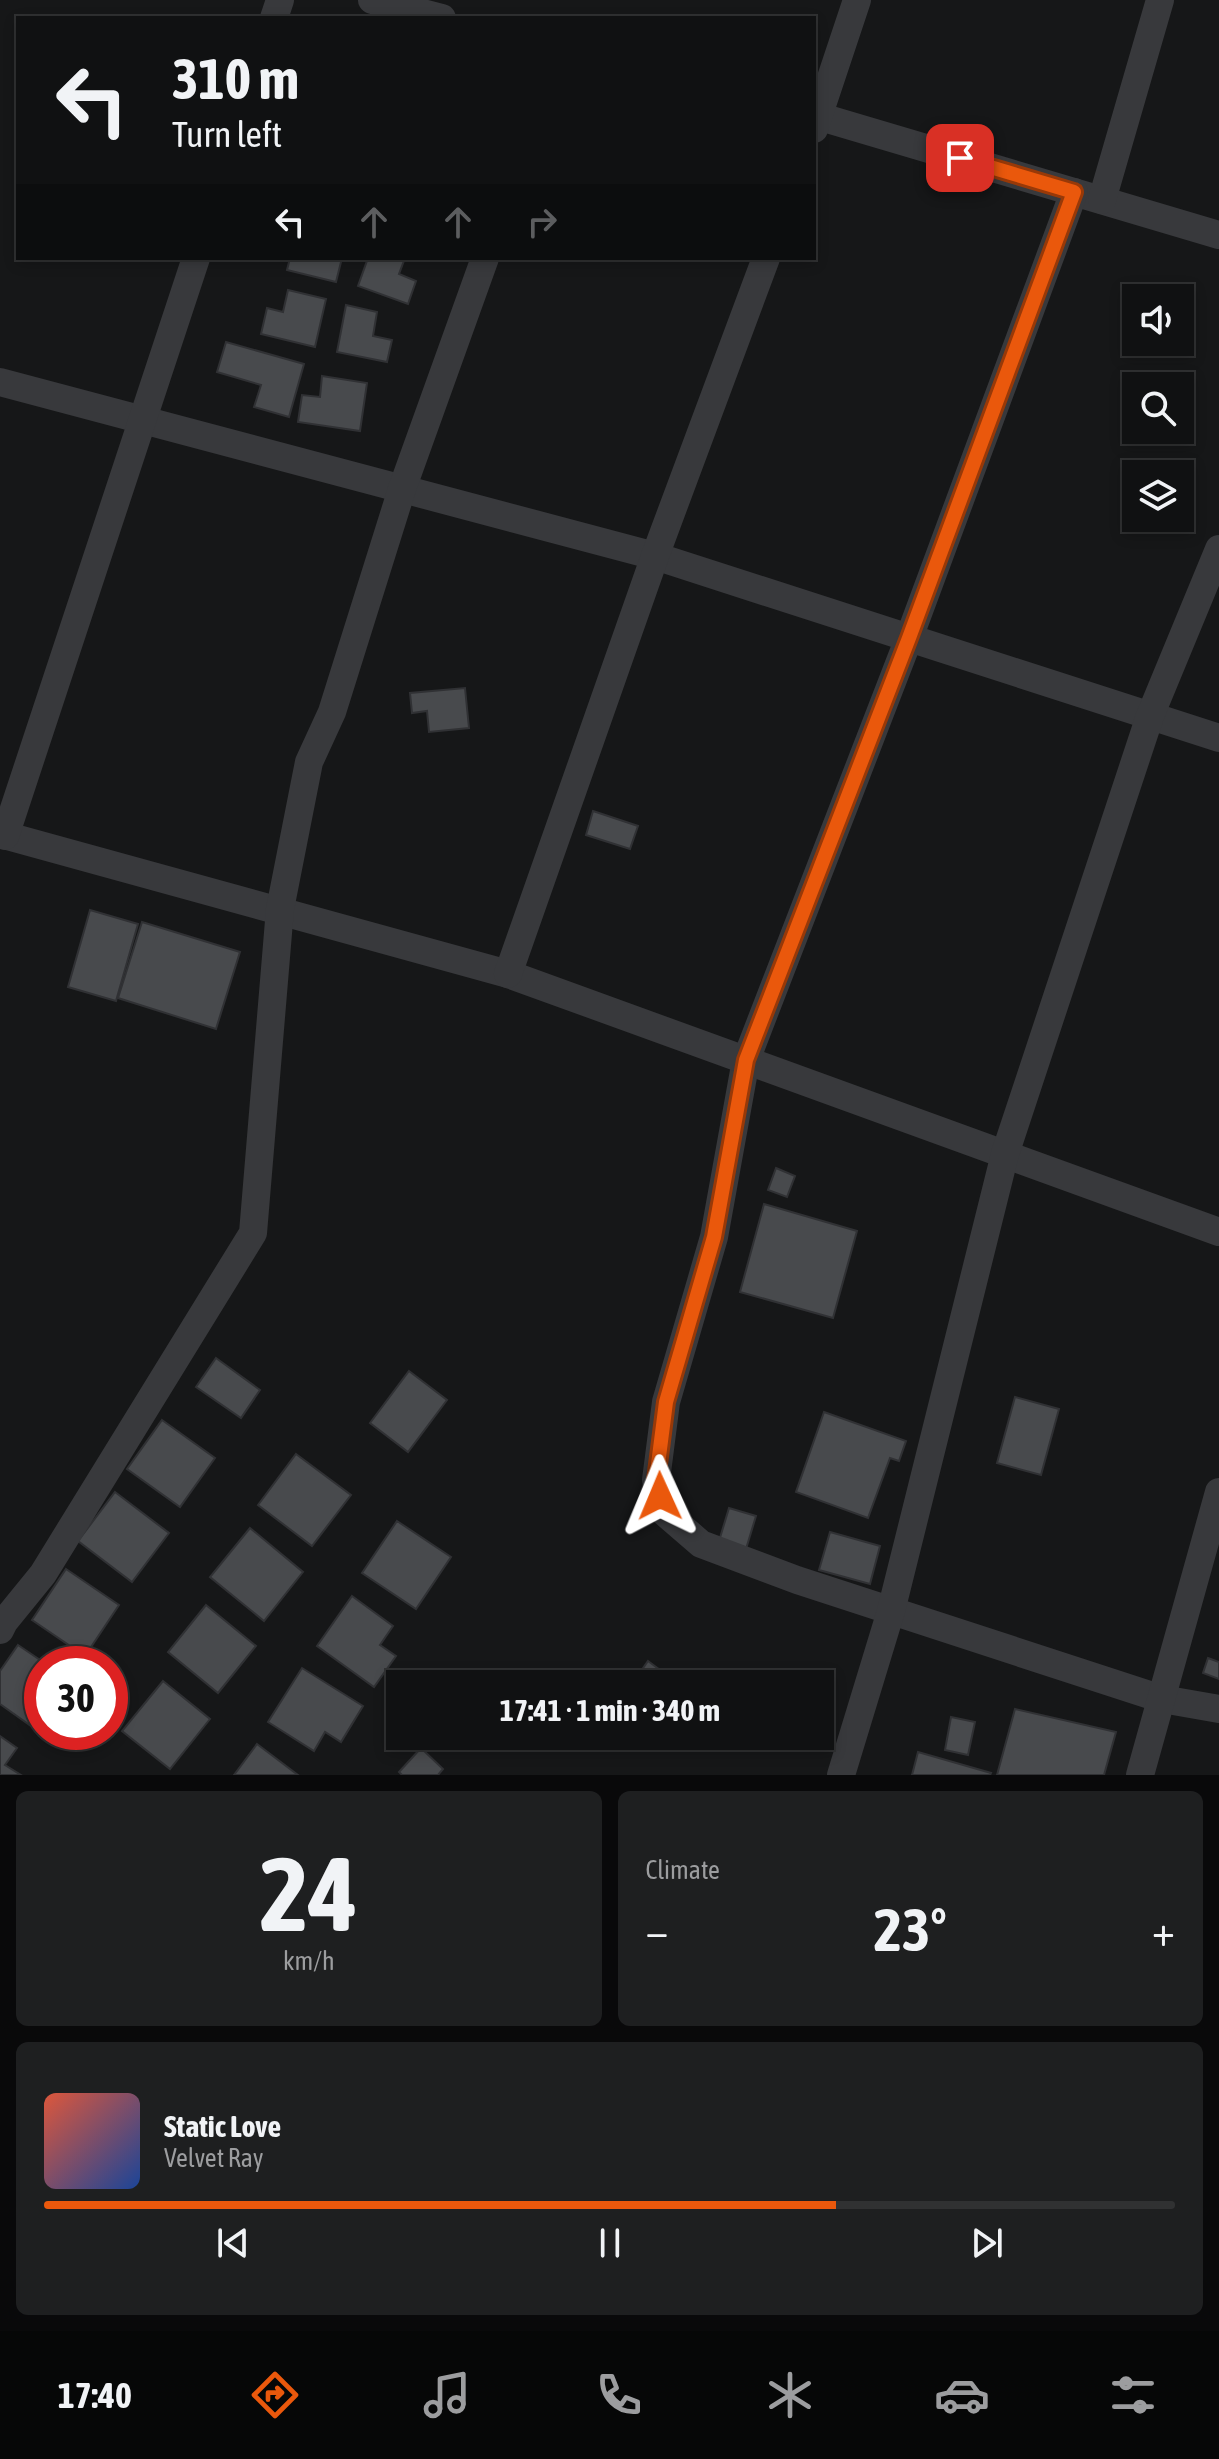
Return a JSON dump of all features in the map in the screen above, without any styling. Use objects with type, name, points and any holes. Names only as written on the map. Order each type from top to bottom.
[{"type":"street","points":[[372,0],[434,16]]},
{"type":"street","points":[[857,0],[816,120],[1219,235]]},
{"type":"street","points":[[1102,200],[1160,0]]},
{"type":"street","points":[[1074,192],[909,638],[746,1060],[714,1237],[666,1402],[656,1480],[664,1512],[701,1544],[891,1611],[1162,1699],[1219,1709]]},
{"type":"street","points":[[195,260],[3,835],[508,974],[1219,1232]]},
{"type":"street","points":[[0,1630],[43,1574],[253,1233],[281,911],[309,762],[332,712],[402,489],[484,260]]},
{"type":"street","points":[[508,974],[655,556],[765,260]]},
{"type":"street","points":[[0,382],[655,556],[1219,738]]},
{"type":"street","points":[[841,1775],[891,1611],[1005,1154],[1150,716],[1219,549]]},
{"type":"street","points":[[1140,1775],[1219,1492]]},
{"type":"building","points":[[290,260],[342,260],[336,282],[287,270]]},
{"type":"building","points":[[367,260],[404,260],[399,274],[416,281],[408,304],[358,286]]},
{"type":"building","points":[[288,290],[326,299],[315,347],[261,334],[267,308],[283,312]]},
{"type":"building","points":[[346,305],[377,312],[373,336],[392,340],[387,362],[337,352]]},
{"type":"building","points":[[226,342],[304,364],[289,417],[254,407],[261,385],[217,372]]},
{"type":"building","points":[[322,376],[367,383],[360,431],[298,422],[302,395],[320,397]]},
{"type":"building","points":[[465,688],[469,728],[429,732],[427,711],[412,713],[410,693]]},
{"type":"building","points":[[593,811],[638,826],[630,849],[586,835]]},
{"type":"building","points":[[90,910],[138,924],[116,1001],[68,987]]},
{"type":"building","points":[[142,922],[240,952],[216,1029],[118,998]]},
{"type":"building","points":[[776,1168],[795,1176],[787,1197],[768,1190]]},
{"type":"building","points":[[764,1204],[857,1231],[833,1318],[740,1292]]},
{"type":"building","points":[[216,1358],[260,1390],[241,1418],[196,1387]]},
{"type":"building","points":[[409,1371],[447,1400],[408,1452],[370,1423]]},
{"type":"building","points":[[1015,1397],[1059,1409],[1041,1475],[997,1463]]},
{"type":"building","points":[[824,1412],[906,1441],[899,1461],[890,1458],[868,1518],[796,1492]]},
{"type":"building","points":[[162,1420],[215,1458],[180,1507],[127,1469]]},
{"type":"building","points":[[296,1454],[351,1495],[312,1546],[258,1505]]},
{"type":"building","points":[[115,1492],[169,1533],[132,1582],[78,1541]]},
{"type":"building","points":[[729,1508],[756,1516],[746,1549],[719,1541]]},
{"type":"building","points":[[397,1521],[451,1557],[416,1609],[362,1573]]},
{"type":"building","points":[[250,1528],[303,1572],[264,1621],[210,1577]]},
{"type":"building","points":[[830,1532],[880,1546],[870,1584],[819,1570]]},
{"type":"building","points":[[66,1569],[119,1605],[92,1646],[70,1646],[32,1620]]},
{"type":"building","points":[[352,1596],[393,1626],[380,1645],[396,1656],[374,1687],[317,1646]]},
{"type":"building","points":[[206,1605],[256,1646],[218,1693],[168,1652]]},
{"type":"building","points":[[18,1645],[24,1649],[24,1721],[0,1704],[0,1671]]},
{"type":"building","points":[[1208,1658],[1219,1662],[1219,1679],[1203,1673]]},
{"type":"building","points":[[648,1661],[660,1670],[642,1670]]},
{"type":"building","points":[[302,1668],[363,1706],[341,1742],[325,1732],[314,1751],[268,1722]]},
{"type":"building","points":[[163,1681],[210,1719],[170,1769],[128,1736],[128,1724]]},
{"type":"building","points":[[1015,1709],[1116,1732],[1104,1775],[997,1775]]},
{"type":"building","points":[[951,1717],[975,1722],[968,1755],[945,1750]]},
{"type":"building","points":[[0,1736],[17,1748],[5,1765],[21,1775],[0,1775]]},
{"type":"building","points":[[257,1744],[298,1775],[234,1775]]},
{"type":"building","points":[[419,1750],[423,1750],[443,1769],[438,1775],[402,1775],[399,1772]]},
{"type":"building","points":[[918,1752],[991,1773],[912,1775]]},
{"type":"route","points":[[660,1496],[656,1480],[666,1402],[714,1237],[746,1060],[909,638],[1074,192],[960,158]]}]
